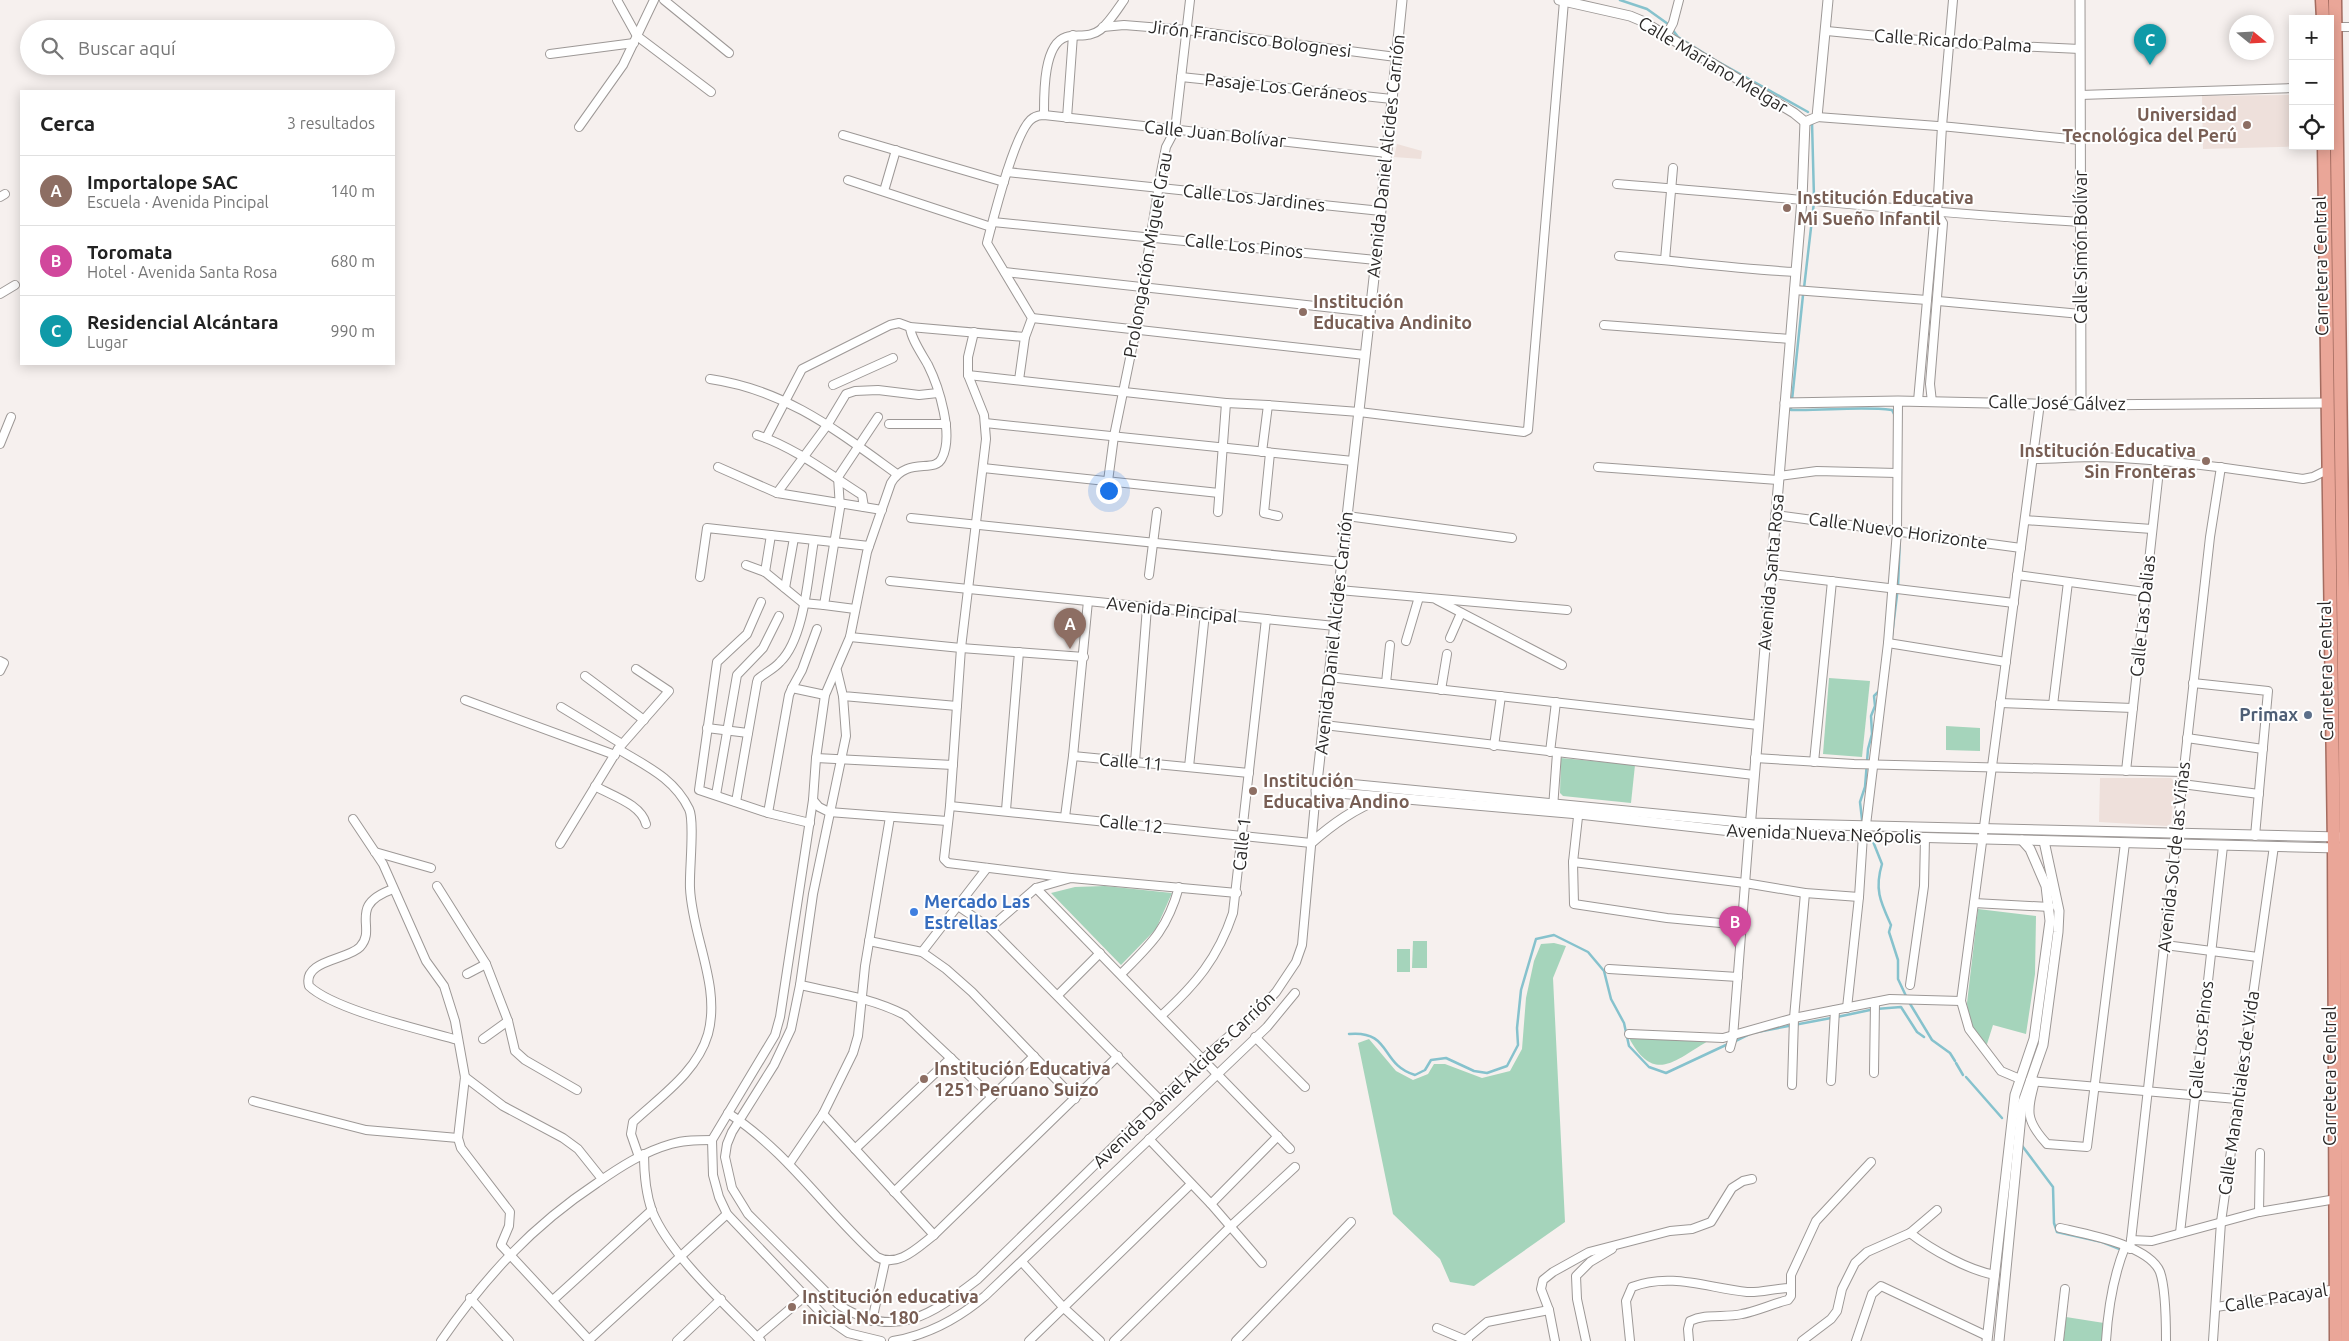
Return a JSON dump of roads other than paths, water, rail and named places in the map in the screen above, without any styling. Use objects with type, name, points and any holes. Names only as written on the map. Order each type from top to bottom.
[{"type":"highway","points":[[2322,0],[2323,15]]},
{"type":"highway","name":"Carretera Central","points":[[2333,15],[2334,0]]},
{"type":"highway","name":"Carretera Central","points":[[2332,222],[2333,60]]},
{"type":"highway","name":"Carretera Central","points":[[2324,150],[2332,222],[2339,360],[2340,842],[2336,1341]]},
{"type":"highway","name":"Carretera Central","points":[[2339,360],[2328,403],[2339,425],[2329,469],[2340,842],[2348,1341]]},
{"type":"street","points":[[617,0],[635,39],[712,92]]},
{"type":"street","points":[[651,11],[654,0]]},
{"type":"street","points":[[579,127],[623,64],[658,0]]},
{"type":"street","points":[[664,0],[729,53]]},
{"type":"street","points":[[1104,27],[1124,0]]},
{"type":"street","name":"Prolongación Miguel Grau","points":[[1108,481],[1114,436],[1136,329],[1166,147],[1175,130],[1190,0]]},
{"type":"street","name":"Avenida Daniel Alcides Carrión","points":[[740,1120],[729,1139],[725,1157],[727,1173],[732,1188],[748,1214],[839,1305],[853,1314],[872,1321],[900,1324],[912,1320],[940,1305],[978,1279],[1162,1102],[1203,1059],[1261,1008],[1276,992],[1296,962],[1302,945],[1317,781],[1376,260],[1402,0]]},
{"type":"street","points":[[968,375],[1226,402],[1359,412],[1524,432],[1528,430],[1562,0]]},
{"type":"street","name":"Calle Mariano Melgar","points":[[1562,0],[1630,16],[1794,113],[1805,122]]},
{"type":"street","points":[[1666,36],[1673,23],[1679,0]]},
{"type":"street","points":[[1818,117],[1828,0]]},
{"type":"street","points":[[1918,402],[1934,222],[1937,213],[1942,126],[1953,0]]},
{"type":"street","name":"Calle Simón Bolívar","points":[[2080,0],[2081,405]]},
{"type":"street","name":"Jirón Francisco Bolognesi","points":[[1073,36],[1090,35],[1104,27],[1124,25],[1186,30],[1396,57]]},
{"type":"street","points":[[2334,27],[2349,27]]},
{"type":"street","name":"Calle Ricardo Palma","points":[[1826,31],[1949,43],[2080,48]]},
{"type":"street","points":[[1032,318],[988,246],[992,224],[1007,172],[1025,127],[1032,118],[1044,115],[1048,63],[1055,44],[1063,38],[1073,36],[1067,118]]},
{"type":"street","points":[[550,54],[635,39]]},
{"type":"street","name":"Pasaje Los Geráneos","points":[[1181,77],[1392,99]]},
{"type":"street","points":[[2080,95],[2289,88]]},
{"type":"street","name":"Calle Juan Bolívar","points":[[1044,115],[1386,153]]},
{"type":"street","points":[[1805,122],[1818,117],[1942,126],[2080,140]]},
{"type":"street","name":"Avenida Santa Rosa","points":[[1730,1048],[1733,1037],[1802,199],[1805,122]]},
{"type":"street","points":[[843,135],[1004,182]]},
{"type":"street","points":[[884,191],[896,150]]},
{"type":"street","points":[[1666,260],[1673,168]]},
{"type":"street","name":"Calle Los Jardines","points":[[1007,172],[1381,211]]},
{"type":"street","name":"Calle Los Pinos","points":[[848,180],[992,224],[1152,237],[1376,260]]},
{"type":"street","points":[[1617,184],[1802,199],[1937,213],[2081,222]]},
{"type":"street","points":[[1932,402],[1930,384],[1943,223],[1937,213]]},
{"type":"street","points":[[1619,256],[1750,270],[1796,272]]},
{"type":"street","points":[[1005,272],[1370,312]]},
{"type":"street","points":[[0,294],[16,285]]},
{"type":"street","points":[[1794,290],[1927,300]]},
{"type":"street","points":[[1938,301],[2081,314]]},
{"type":"street","points":[[1032,318],[1365,355]]},
{"type":"street","points":[[1019,380],[1025,337],[1032,318]]},
{"type":"street","points":[[766,438],[802,369],[890,326],[899,323],[910,327],[1025,337]]},
{"type":"street","points":[[1604,325],[1790,339]]},
{"type":"street","points":[[881,1341],[848,1333],[826,1317],[804,1297],[727,1214],[718,1197],[713,1175],[712,1140],[775,1035],[780,1017],[810,823],[816,758],[825,695],[837,671],[850,637],[869,546],[897,474],[908,468],[937,465],[942,460],[945,451],[946,424],[934,377],[910,327]]},
{"type":"street","points":[[974,332],[968,357],[968,375],[985,423],[986,439],[961,648],[945,862],[1071,878],[1236,893]]},
{"type":"street","points":[[833,385],[893,358]]},
{"type":"street","points":[[710,379],[736,382],[785,400],[828,424],[897,474]]},
{"type":"street","points":[[1920,383],[1930,384]]},
{"type":"street","points":[[777,492],[828,424],[846,394],[855,391],[878,390],[919,395],[938,393]]},
{"type":"street","points":[[1847,1008],[1860,896],[1864,830],[1888,643],[1897,531],[1898,401]]},
{"type":"street","name":"Calle José Gálvez","points":[[1785,403],[1898,401],[2081,405],[2328,403]]},
{"type":"street","points":[[1218,512],[1226,402]]},
{"type":"street","points":[[2040,403],[1961,1001],[1969,1029],[2001,1071],[2028,1080],[2237,1099]]},
{"type":"street","points":[[1268,405],[1264,514],[1278,516]]},
{"type":"street","points":[[0,444],[11,417]]},
{"type":"street","points":[[824,605],[840,503],[838,479],[843,467],[878,417]]},
{"type":"street","points":[[985,423],[1353,461]]},
{"type":"street","points":[[889,424],[946,424]]},
{"type":"street","points":[[757,435],[802,457],[862,495],[864,507]]},
{"type":"street","points":[[2033,459],[2097,457],[2160,461],[2221,467],[2303,479],[2313,477],[2329,469]]},
{"type":"street","name":"Calle Las Dalias","points":[[2126,771],[2160,461]]},
{"type":"street","points":[[1598,466],[1779,478],[1817,471],[1897,472]]},
{"type":"street","points":[[718,467],[777,492],[882,510]]},
{"type":"street","name":"Avenida Sol de las Viñas","points":[[2106,1341],[2107,1319],[2112,1293],[2131,1240],[2210,537],[2221,467]]},
{"type":"street","points":[[983,468],[1219,493]]},
{"type":"street","points":[[1149,575],[1157,512]]},
{"type":"street","name":"Calle Nuevo Horizonte","points":[[1775,515],[2021,548]]},
{"type":"street","points":[[1347,516],[1512,538]]},
{"type":"street","points":[[911,518],[1342,562]]},
{"type":"street","points":[[2025,520],[2152,529]]},
{"type":"street","points":[[700,577],[707,528],[869,546]]},
{"type":"street","points":[[765,572],[771,535]]},
{"type":"street","points":[[785,588],[794,538]]},
{"type":"street","points":[[736,802],[758,679],[780,663],[789,651],[801,618],[814,540]]},
{"type":"street","points":[[746,565],[765,572],[803,603],[855,609]]},
{"type":"street","points":[[1771,574],[2014,603]]},
{"type":"street","points":[[2017,575],[2146,592]]},
{"type":"street","name":"Avenida Pincipal","points":[[890,580],[1335,626]]},
{"type":"street","points":[[1814,762],[1832,581]]},
{"type":"street","points":[[2053,705],[2068,582]]},
{"type":"street","points":[[1339,590],[1567,610]]},
{"type":"street","points":[[1406,641],[1419,597]]},
{"type":"street","points":[[1434,598],[1562,665]]},
{"type":"street","points":[[1073,756],[1088,601]]},
{"type":"street","points":[[761,602],[747,634],[716,662],[699,790],[810,823]]},
{"type":"street","points":[[1135,762],[1147,607]]},
{"type":"street","points":[[1450,638],[1462,612]]},
{"type":"street","points":[[1189,767],[1205,613]]},
{"type":"street","points":[[716,795],[737,675],[763,648],[779,616]]},
{"type":"street","name":"Calle 1","points":[[1161,1016],[1200,978],[1225,937],[1233,913],[1266,619]]},
{"type":"street","points":[[768,812],[788,695],[814,642],[817,628]]},
{"type":"street","points":[[850,637],[961,648],[1084,657]]},
{"type":"street","points":[[1888,643],[2006,662]]},
{"type":"street","points":[[1386,683],[1390,645]]},
{"type":"street","points":[[1006,810],[1019,652]]},
{"type":"street","points":[[1441,690],[1447,654]]},
{"type":"street","points":[[0,660],[4,663],[0,671]]},
{"type":"street","points":[[560,844],[618,749],[669,691],[636,669]]},
{"type":"street","points":[[740,1120],[784,1046],[800,985],[812,894],[846,736],[843,696],[837,671]]},
{"type":"street","points":[[585,676],[644,720]]},
{"type":"street","points":[[1329,677],[1758,725]]},
{"type":"street","points":[[2194,683],[2268,691],[2255,836]]},
{"type":"street","points":[[792,688],[825,695]]},
{"type":"street","points":[[843,696],[957,706]]},
{"type":"street","points":[[1494,746],[1501,696]]},
{"type":"street","points":[[465,700],[618,749]]},
{"type":"street","points":[[1553,807],[1553,752],[1556,702]]},
{"type":"street","points":[[2000,703],[2133,708]]},
{"type":"street","points":[[561,707],[618,749],[658,772],[676,789],[691,811],[690,890],[712,1009],[708,1034],[691,1068],[633,1122],[631,1134],[642,1155],[652,1210],[661,1229],[681,1256],[759,1339],[804,1297]]},
{"type":"street","points":[[1324,725],[1754,775]]},
{"type":"street","points":[[707,728],[748,733]]},
{"type":"street","points":[[2187,738],[2263,749]]},
{"type":"street","name":"Calle 11","points":[[1065,817],[1073,756],[1249,773]]},
{"type":"street","points":[[816,758],[953,764]]},
{"type":"street","points":[[1755,758],[1872,765],[2183,772]]},
{"type":"street","name":"Avenida Nueva Neópolis","points":[[1317,781],[1539,806]]},
{"type":"street","points":[[2182,784],[2259,794]]},
{"type":"street","points":[[595,786],[634,807],[644,816],[646,824]]},
{"type":"street","name":"Avenida Nueva Neópolis","points":[[1316,791],[1553,807],[1749,833],[1864,830],[1984,830],[2176,839],[2222,846],[2274,846],[2340,842]]},
{"type":"street","points":[[1311,843],[1358,807],[1385,797]]},
{"type":"street","points":[[813,800],[819,808],[829,812],[947,821]]},
{"type":"street","name":"Calle 12","points":[[950,806],[1006,810],[1311,843]]},
{"type":"street","points":[[1579,810],[1574,862],[1574,904],[1667,918],[1742,925]]},
{"type":"street","name":"Avenida Nueva Neópolis","points":[[1579,810],[1864,830],[1925,838],[2126,843],[2255,836],[2340,842]]},
{"type":"street","points":[[789,1164],[823,1114],[853,1053],[858,1036],[869,941],[890,817]]},
{"type":"street","points":[[353,819],[383,864],[426,961],[444,986],[465,1077],[458,1138],[460,1148],[510,1212],[509,1226],[501,1245],[589,1341],[727,1214]]},
{"type":"street","points":[[1910,985],[1924,886],[1925,838]]},
{"type":"street","points":[[1999,1341],[2022,1105],[2037,1026],[2050,907],[2046,886],[2035,859],[2030,849],[2022,840]]},
{"type":"street","points":[[1856,1341],[1872,1294],[1881,1286],[1987,1338],[2013,1111],[2043,1045],[2058,932],[2059,910],[2044,840]]},
{"type":"street","points":[[2028,1080],[2027,1116],[2034,1130],[2047,1144],[2085,1148],[2088,1145],[2126,843]]},
{"type":"street","name":"Calle Los Pinos","points":[[2180,1233],[2222,846]]},
{"type":"street","name":"Calle Manantiales de Vida","points":[[2213,1341],[2220,1222],[2274,846]]},
{"type":"street","points":[[375,852],[431,868]]},
{"type":"street","points":[[1574,862],[1745,883],[1805,893],[1860,896]]},
{"type":"street","points":[[922,952],[987,868]]},
{"type":"street","points":[[990,928],[1036,888],[1071,878]]},
{"type":"street","points":[[437,886],[486,964],[508,1021],[514,1051],[525,1060],[576,1090]]},
{"type":"street","points":[[1121,974],[1162,930],[1172,910],[1179,887]]},
{"type":"street","points":[[1036,888],[1290,1149]]},
{"type":"street","points":[[393,889],[380,893],[370,901],[366,913],[364,939],[360,948],[316,967],[309,977],[309,986],[324,996],[370,1014],[458,1040]]},
{"type":"street","points":[[1792,1085],[1794,1018],[1805,893]]},
{"type":"street","points":[[1974,903],[2050,907]]},
{"type":"street","points":[[958,906],[990,928],[1162,1102]]},
{"type":"street","points":[[869,941],[922,952],[972,992],[1075,1099]]},
{"type":"street","points":[[2165,945],[2258,957]]},
{"type":"street","points":[[1058,995],[1100,953]]},
{"type":"street","points":[[468,974],[486,964]]},
{"type":"street","points":[[1609,969],[1738,977]]},
{"type":"street","points":[[800,985],[888,1006],[905,1015],[992,1098]]},
{"type":"street","name":"Avenida Daniel Alcides Carrión","points":[[893,1341],[915,1339],[971,1308],[1022,1262],[1283,1010],[1295,993]]},
{"type":"street","points":[[1629,1034],[1733,1037],[1794,1018],[1890,999],[1961,1001]]},
{"type":"street","points":[[1874,1073],[1875,1002]]},
{"type":"street","points":[[1831,1081],[1835,1010]]},
{"type":"street","points":[[483,1038],[508,1021]]},
{"type":"street","points":[[1255,1037],[1305,1087]]},
{"type":"street","points":[[894,1192],[1034,1056]]},
{"type":"street","points":[[885,1262],[903,1257],[934,1235],[1118,1056]]},
{"type":"street","points":[[855,1149],[951,1058]]},
{"type":"street","points":[[465,1077],[503,1106],[563,1138],[578,1149],[602,1180]]},
{"type":"street","points":[[253,1101],[366,1130],[458,1138]]},
{"type":"street","points":[[728,1113],[740,1120],[789,1164],[864,1245],[885,1262]]},
{"type":"street","points":[[823,1114],[934,1235]]},
{"type":"street","points":[[1211,1204],[1278,1136]]},
{"type":"street","points":[[1148,1139],[1211,1204],[1262,1263]]},
{"type":"street","points":[[441,1341],[470,1298],[511,1254],[562,1206],[642,1155],[671,1144],[712,1140]]},
{"type":"street","points":[[2259,1212],[2260,1153]]},
{"type":"street","points":[[1689,1341],[1688,1329],[1690,1321],[1720,1315],[1739,1315],[1788,1300],[1791,1296],[1790,1288],[1793,1269],[1816,1221],[1871,1162]]},
{"type":"street","points":[[1114,1341],[1231,1226],[1295,1167]]},
{"type":"street","points":[[1555,1341],[1549,1310],[1541,1289],[1543,1280],[1589,1252],[1670,1230],[1692,1230],[1710,1222],[1732,1188],[1743,1181],[1752,1179]]},
{"type":"street","points":[[1029,1341],[1191,1184]]},
{"type":"street","points":[[2131,1240],[2152,1241],[2259,1212],[2336,1199]]},
{"type":"street","points":[[552,1300],[652,1210]]},
{"type":"street","points":[[1802,1341],[1831,1319],[1837,1311],[1842,1289],[1855,1263],[1867,1252],[1910,1233],[1937,1210]]},
{"type":"street","points":[[1236,1341],[1351,1222]]},
{"type":"street","points":[[2060,1228],[2107,1240],[2148,1256],[2160,1272],[2166,1314],[2166,1341]]},
{"type":"street","points":[[1910,1233],[1925,1244],[1983,1273],[1995,1275]]},
{"type":"street","points":[[1586,1341],[1577,1300],[1576,1276],[1590,1262],[1621,1244]]},
{"type":"street","points":[[872,1321],[885,1262]]},
{"type":"street","points":[[1022,1262],[1064,1308],[1100,1341]]},
{"type":"street","points":[[1630,1341],[1626,1301],[1632,1287],[1641,1284],[1662,1280],[1708,1284],[1747,1292],[1790,1288]]},
{"type":"street","points":[[2059,1341],[2065,1289]]},
{"type":"street","name":"Calle Pacayal","points":[[2216,1308],[2337,1289]]},
{"type":"street","points":[[470,1298],[509,1341]]},
{"type":"street","points":[[677,1341],[721,1299]]},
{"type":"street","points":[[1437,1328],[1466,1340],[1487,1322],[1549,1310]]},
{"type":"waterway","points":[[1620,0],[1647,9],[1668,24]]},
{"type":"waterway","points":[[1672,29],[1678,37],[1715,60],[1808,112]]},
{"type":"waterway","points":[[1812,122],[1814,198]]},
{"type":"waterway","points":[[1804,288],[1814,202]]},
{"type":"waterway","points":[[1792,400],[1803,295]]},
{"type":"waterway","points":[[1791,406],[1791,410],[1867,408],[1892,410],[1895,416]]},
{"type":"waterway","points":[[1892,635],[1898,587],[1900,536]]},
{"type":"waterway","points":[[1867,833],[1863,828],[1860,802],[1865,787],[1868,749],[1872,734],[1871,716],[1875,706],[1874,696],[1880,690]]},
{"type":"waterway","points":[[1872,839],[1882,864],[1879,881],[1880,896],[1891,925],[1889,932],[1898,960],[1898,979],[1906,996]]},
{"type":"waterway","points":[[1349,1034],[1363,1034],[1373,1037],[1396,1064],[1415,1075],[1425,1070],[1431,1060],[1446,1058],[1474,1071],[1487,1073],[1507,1066],[1518,1045],[1517,1028],[1521,990],[1536,939],[1554,935],[1588,952],[1604,971],[1611,999],[1624,1023],[1629,1046],[1649,1067],[1666,1073],[1728,1044]]},
{"type":"waterway","points":[[1909,1002],[1932,1040],[1950,1053],[1955,1061]]},
{"type":"waterway","points":[[1876,1009],[1901,1007],[1917,1032],[1924,1037]]},
{"type":"waterway","points":[[1837,1017],[1870,1010]]},
{"type":"waterway","points":[[1734,1042],[1752,1033],[1831,1018]]},
{"type":"waterway","points":[[1956,1063],[1963,1075]]},
{"type":"waterway","points":[[1966,1077],[2002,1118]]},
{"type":"waterway","points":[[2020,1143],[2053,1187],[2054,1223],[2057,1232],[2102,1242],[2122,1250]]},
{"type":"place","name":"Residencial Alcántara","points":[[2150,65]]},
{"type":"place","name":"Universidad Tecnológica del Perú","points":[[2247,125]]},
{"type":"place","name":"Institución Educativa Mi Sueño Infantil","points":[[1787,208]]},
{"type":"place","name":"Institución Educativa Andinito","points":[[1303,312]]},
{"type":"place","name":"Institución Educativa Sin Fronteras","points":[[2206,461]]},
{"type":"place","name":"Importalope SAC","points":[[1070,649]]},
{"type":"place","name":"Primax","points":[[2308,715]]},
{"type":"place","name":"Institución Educativa Andino","points":[[1253,791]]},
{"type":"place","name":"Mercado Las Estrellas","points":[[914,912]]},
{"type":"place","name":"Toromata","points":[[1735,947]]},
{"type":"place","name":"Institución Educativa 1251 Peruano Suizo","points":[[924,1079]]},
{"type":"place","name":"Institución educativa inicial No. 180","points":[[792,1307]]}]
